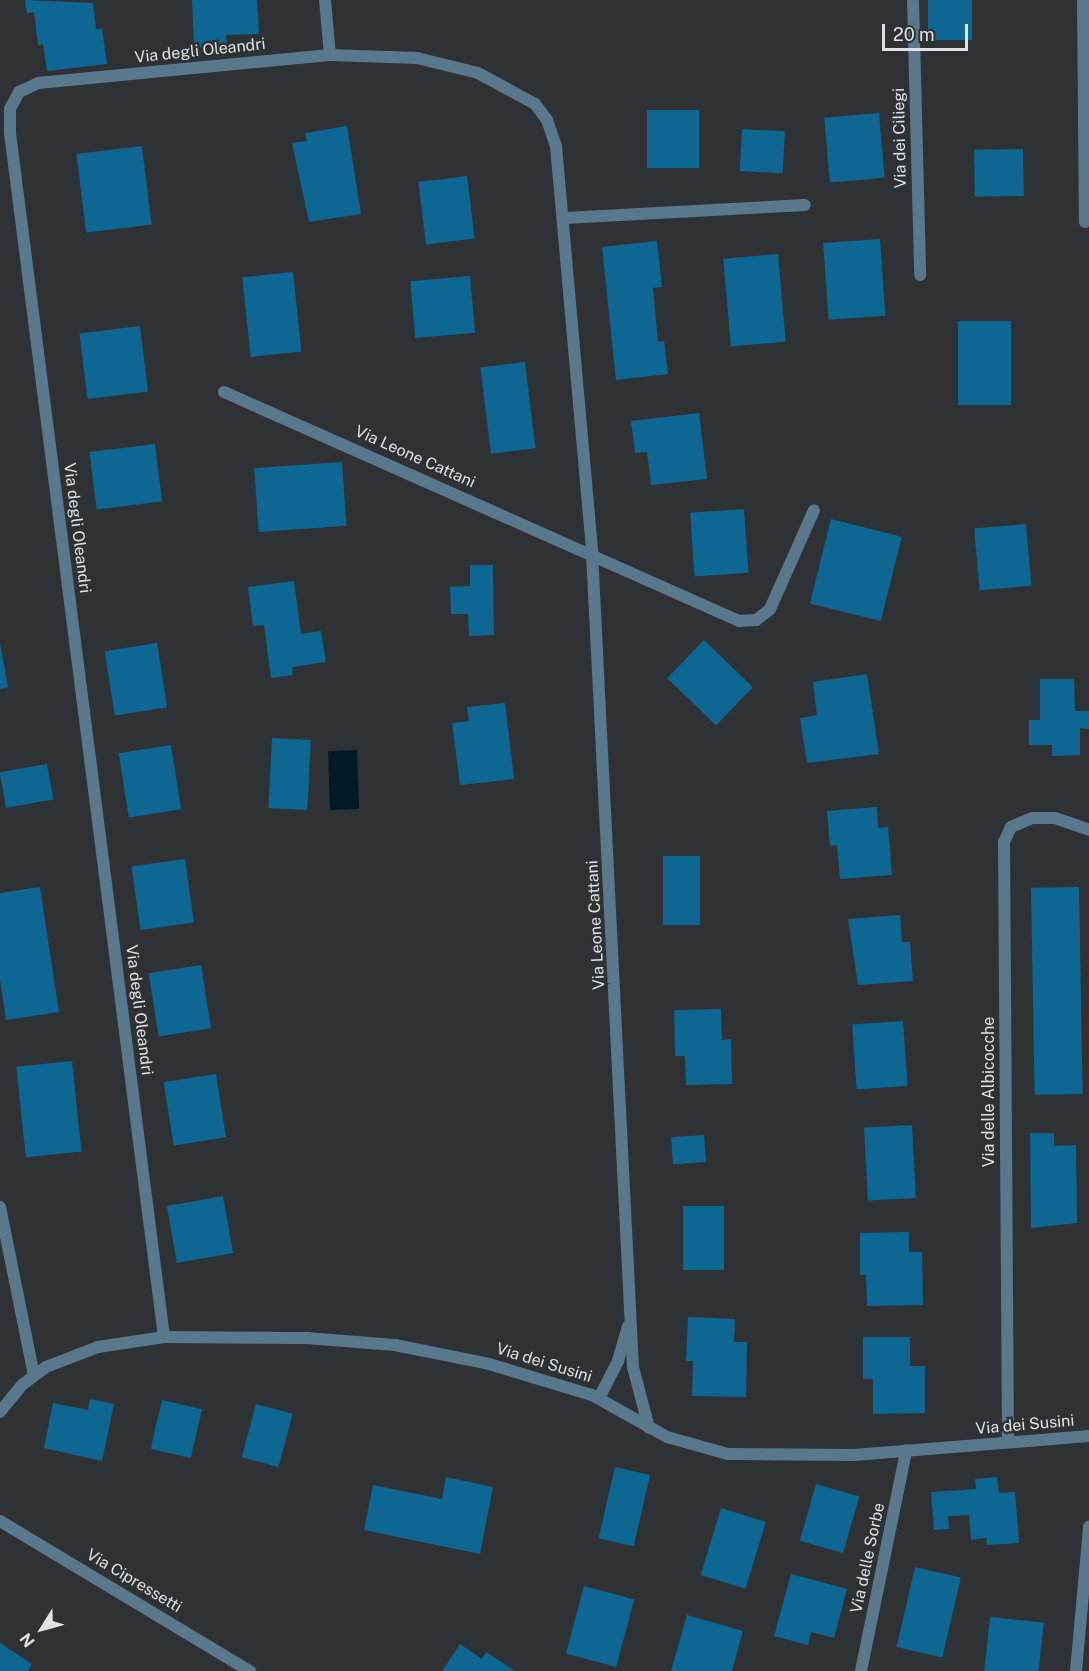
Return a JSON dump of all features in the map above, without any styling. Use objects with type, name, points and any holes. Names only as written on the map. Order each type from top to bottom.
[{"type":"street","points":[[325,0],[330,55]]},
{"type":"street","name":"Via dei Ciliegi","points":[[913,0],[920,275]]},
{"type":"street","points":[[1083,0],[1085,222]]},
{"type":"street","name":"Via Leone Cattani","points":[[330,55],[436,61],[478,73],[528,99],[547,120],[554,138],[566,218],[592,553],[635,1382],[649,1428]]},
{"type":"street","name":"Via degli Oleandri","points":[[164,1337],[10,133],[10,109],[19,92],[38,83],[330,55]]},
{"type":"street","points":[[566,218],[805,205]]},
{"type":"street","name":"Via Leone Cattani","points":[[224,392],[592,553],[730,619],[756,620],[770,609],[814,510]]},
{"type":"street","name":"Via delle Albicocche","points":[[1008,1442],[1004,842],[1011,827],[1042,816],[1089,830]]},
{"type":"street","points":[[0,1207],[34,1376]]},
{"type":"street","name":"Via Leone Cattani","points":[[599,1398],[623,1348],[632,1295]]},
{"type":"street","name":"Via dei Susini","points":[[0,1412],[34,1376],[77,1353],[164,1337],[306,1338],[395,1345],[489,1364],[599,1398],[649,1428],[685,1444],[737,1455],[906,1451],[1089,1436]]},
{"type":"street","name":"Via delle Sorbe","points":[[861,1671],[906,1451]]},
{"type":"street","name":"Via Cipressetti","points":[[0,1521],[250,1671]]},
{"type":"street","points":[[1076,1671],[1089,1527]]},
{"type":"water","points":[[357,750],[359,809],[330,810],[328,751]]},
{"type":"building","points":[[25,0],[93,3],[96,29],[102,29],[107,64],[47,71],[43,44],[38,45],[34,12],[27,13]]},
{"type":"building","points":[[192,0],[257,0],[259,34],[226,35],[227,46],[194,48]]},
{"type":"building","points":[[928,0],[972,0],[972,40],[928,40]]},
{"type":"building","points":[[647,110],[699,110],[699,168],[647,168]]},
{"type":"building","points":[[879,113],[885,178],[830,183],[824,118]]},
{"type":"building","points":[[347,126],[361,214],[309,222],[292,143],[307,141],[305,133]]},
{"type":"building","points":[[742,129],[785,131],[783,173],[740,171]]},
{"type":"building","points":[[142,146],[152,224],[86,232],[76,154]]},
{"type":"building","points":[[1023,149],[1024,196],[975,197],[974,150]]},
{"type":"building","points":[[467,176],[475,239],[426,245],[418,182]]},
{"type":"building","points":[[880,239],[885,316],[829,320],[823,243]]},
{"type":"building","points":[[657,241],[662,287],[653,288],[658,342],[664,341],[668,374],[616,380],[602,247]]},
{"type":"building","points":[[778,254],[786,342],[731,346],[723,259]]},
{"type":"building","points":[[293,272],[301,352],[251,357],[242,277]]},
{"type":"building","points":[[470,276],[475,333],[415,338],[410,281]]},
{"type":"building","points":[[958,321],[1011,321],[1011,405],[958,405]]},
{"type":"building","points":[[140,326],[148,392],[87,399],[79,333]]},
{"type":"building","points":[[525,362],[536,448],[491,454],[480,367]]},
{"type":"building","points":[[699,413],[707,479],[651,485],[647,452],[635,453],[631,421]]},
{"type":"building","points":[[155,444],[162,502],[97,510],[89,452]]},
{"type":"building","points":[[342,462],[346,526],[259,532],[254,468]]},
{"type":"building","points":[[744,509],[748,573],[695,577],[690,513]]},
{"type":"building","points":[[831,519],[902,537],[881,621],[810,603]]},
{"type":"building","points":[[1026,524],[1031,586],[980,590],[974,529]]},
{"type":"building","points":[[470,565],[493,565],[494,635],[469,636],[468,614],[451,614],[450,587],[470,586]]},
{"type":"building","points":[[294,581],[301,634],[321,631],[326,662],[292,667],[293,675],[271,678],[264,625],[253,626],[248,587]]},
{"type":"building","points":[[704,640],[753,687],[716,725],[667,678]]},
{"type":"building","points":[[0,643],[8,687],[0,689]]},
{"type":"building","points":[[157,643],[167,707],[115,715],[105,651]]},
{"type":"building","points":[[867,674],[879,754],[807,763],[800,718],[817,715],[813,682]]},
{"type":"building","points":[[1040,679],[1074,679],[1075,711],[1089,711],[1089,729],[1080,728],[1080,755],[1052,756],[1052,745],[1029,745],[1029,720],[1040,720]]},
{"type":"building","points":[[505,703],[514,779],[460,785],[452,723],[469,721],[467,707]]},
{"type":"building","points":[[272,738],[311,740],[307,810],[268,808]]},
{"type":"building","points":[[171,745],[181,809],[129,817],[119,753]]},
{"type":"building","points":[[47,764],[53,799],[6,808],[0,772]]},
{"type":"building","points":[[877,807],[878,828],[888,827],[892,875],[840,879],[837,845],[830,846],[827,811]]},
{"type":"building","points":[[663,856],[700,856],[700,925],[663,925]]},
{"type":"building","points":[[185,859],[194,922],[140,930],[132,867]]},
{"type":"building","points":[[40,887],[59,1012],[6,1020],[0,980],[0,893]]},
{"type":"building","points":[[1079,887],[1083,1094],[1035,1095],[1031,888]]},
{"type":"building","points":[[900,915],[902,942],[910,942],[913,981],[858,985],[848,919]]},
{"type":"building","points":[[201,965],[211,1028],[159,1037],[149,973]]},
{"type":"building","points":[[721,1009],[722,1040],[731,1039],[732,1084],[686,1085],[685,1056],[675,1056],[674,1010]]},
{"type":"building","points":[[903,1021],[908,1086],[857,1089],[852,1025]]},
{"type":"building","points":[[72,1061],[82,1152],[26,1157],[16,1067]]},
{"type":"building","points":[[216,1074],[226,1137],[174,1146],[164,1082]]},
{"type":"building","points":[[912,1125],[916,1198],[868,1200],[864,1128]]},
{"type":"building","points":[[1030,1133],[1054,1133],[1054,1146],[1076,1145],[1077,1223],[1031,1228]]},
{"type":"building","points":[[704,1135],[706,1162],[673,1164],[671,1137]]},
{"type":"building","points":[[223,1196],[233,1253],[177,1263],[167,1206]]},
{"type":"building","points":[[683,1206],[724,1206],[724,1270],[683,1270]]},
{"type":"building","points":[[909,1232],[909,1252],[922,1252],[923,1305],[867,1306],[866,1275],[860,1275],[860,1233]]},
{"type":"building","points":[[688,1317],[735,1319],[734,1342],[747,1342],[746,1397],[692,1396],[693,1361],[686,1361]]},
{"type":"building","points":[[863,1337],[910,1337],[910,1366],[925,1366],[925,1413],[873,1414],[873,1379],[863,1379]]},
{"type":"building","points":[[90,1399],[114,1404],[102,1461],[44,1448],[53,1403],[88,1410]]},
{"type":"building","points":[[162,1400],[202,1409],[191,1458],[151,1449]]},
{"type":"building","points":[[256,1404],[293,1414],[278,1467],[242,1457]]},
{"type":"building","points":[[615,1467],[650,1475],[634,1546],[599,1538]]},
{"type":"building","points":[[446,1477],[493,1487],[480,1554],[364,1530],[373,1485],[442,1499]]},
{"type":"building","points":[[997,1477],[999,1493],[1015,1492],[1019,1543],[987,1545],[986,1538],[971,1540],[969,1515],[948,1516],[949,1529],[934,1530],[931,1492],[976,1489],[975,1479]]},
{"type":"building","points":[[816,1484],[859,1496],[843,1553],[800,1541]]},
{"type":"building","points":[[721,1508],[766,1522],[745,1589],[701,1575]]},
{"type":"building","points":[[915,1567],[961,1578],[942,1657],[897,1647]]},
{"type":"building","points":[[791,1574],[847,1589],[834,1638],[811,1632],[808,1645],[774,1636]]},
{"type":"building","points":[[584,1586],[634,1599],[616,1667],[566,1654]]},
{"type":"building","points":[[687,1615],[743,1631],[732,1671],[671,1671]]},
{"type":"building","points":[[990,1617],[1044,1623],[1039,1671],[984,1671]]},
{"type":"building","points":[[0,1643],[32,1664],[28,1671],[0,1671]]},
{"type":"building","points":[[460,1644],[482,1659],[486,1652],[515,1671],[442,1671]]}]
